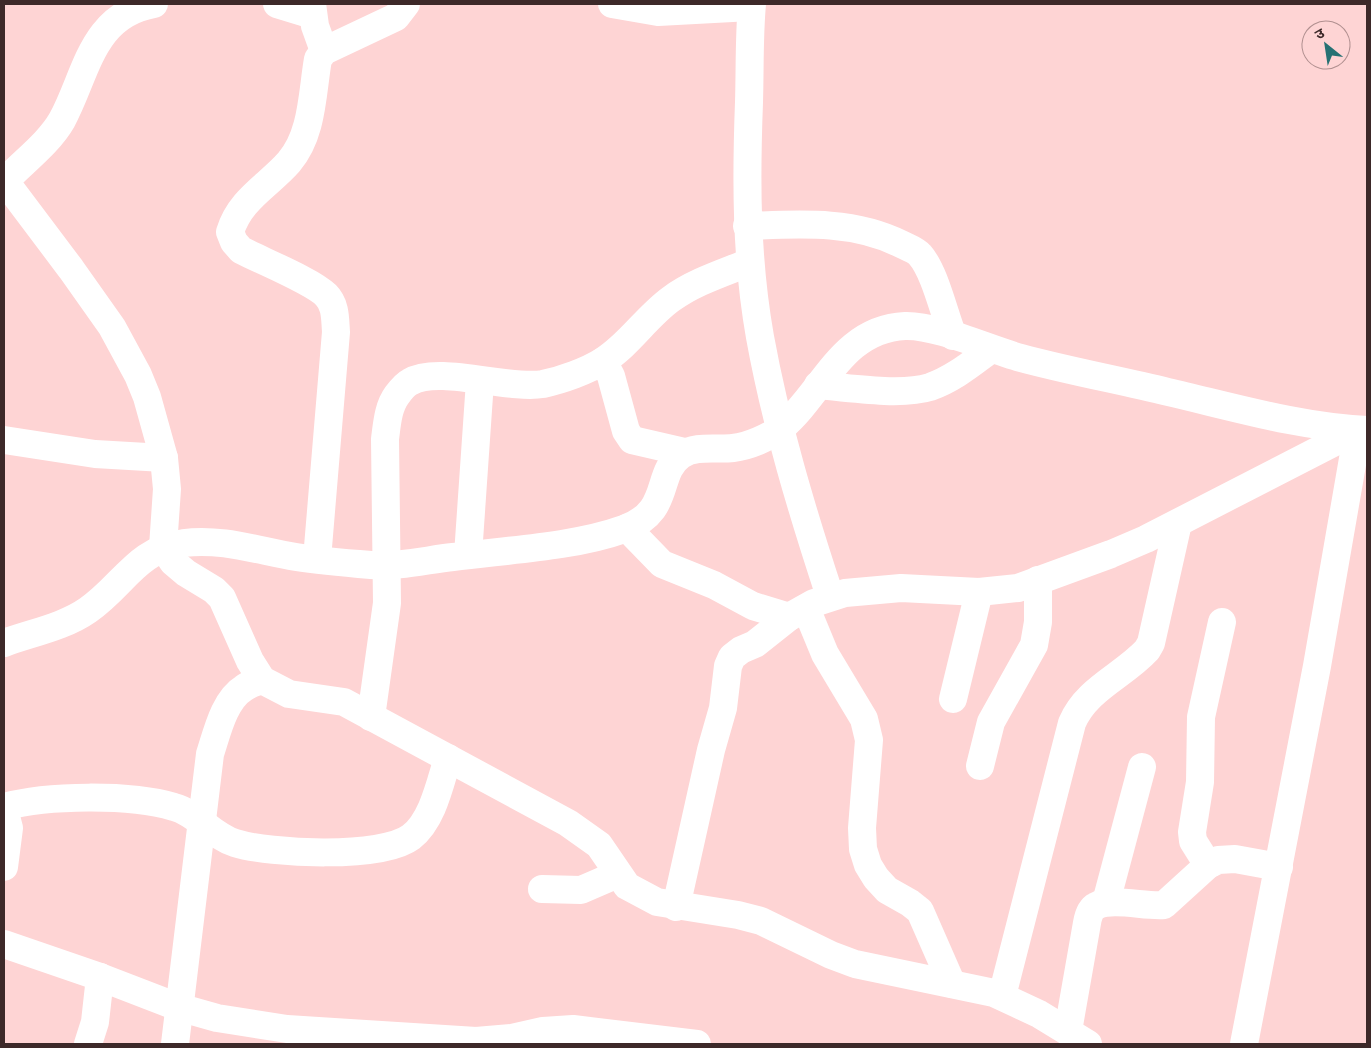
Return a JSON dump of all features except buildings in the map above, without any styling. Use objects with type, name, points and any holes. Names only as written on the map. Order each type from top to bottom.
[{"type":"street","points":[[154,4],[130,11],[110,24],[82,72],[61,120],[50,136],[4,181],[46,235],[112,327],[138,374],[147,397],[164,458],[167,489],[164,547],[173,562],[186,573],[214,590],[222,598],[250,661],[262,680],[289,694],[344,702],[586,834],[610,859],[618,874],[628,886],[644,896],[676,907],[738,915],[761,921],[831,955],[855,964],[1002,996],[1078,1038],[1086,923],[1089,913],[1095,906],[1106,902],[1164,905],[1208,865],[1226,858],[1279,867]]},
{"type":"street","points":[[277,4],[313,10],[324,51]]},
{"type":"street","points":[[317,559],[336,332],[334,308],[327,296],[312,285],[241,250],[234,242],[230,232],[241,207],[289,162],[298,149],[307,128],[318,59],[324,51],[396,17],[406,4]]},
{"type":"street","points":[[612,4],[658,12],[751,6],[747,226],[750,262],[760,338],[780,428],[799,500],[808,607],[825,654],[864,718],[869,740],[862,828],[863,849],[868,865],[887,890],[910,902],[920,912],[952,984]]},
{"type":"street","points":[[747,226],[805,223],[834,226],[889,238],[919,253],[933,280],[953,336]]},
{"type":"street","points":[[370,717],[387,604],[388,565],[384,439],[388,414],[396,396],[410,382],[426,377],[518,384],[541,384],[560,379],[602,361],[670,299],[711,278],[750,262]]},
{"type":"street","points":[[602,361],[611,376],[626,431],[632,440],[684,452],[699,449],[735,448],[761,440],[780,428],[818,385],[839,357],[857,342],[881,331],[905,326],[930,329],[990,350],[1266,416],[1363,430]]},
{"type":"street","points":[[818,385],[877,390],[915,390],[930,387],[964,369],[990,350]]},
{"type":"street","points":[[468,555],[480,380]]},
{"type":"street","points":[[628,528],[662,564],[714,585],[753,606],[808,607],[901,588],[979,592],[1018,588],[1111,554],[1178,523],[1363,430]]},
{"type":"street","points":[[1244,1044],[1363,430]]},
{"type":"street","points":[[4,440],[95,454],[164,458]]},
{"type":"street","points":[[4,643],[65,623],[87,611],[148,555],[164,547],[188,542],[216,542],[317,559],[388,565],[543,546],[599,536],[628,528],[646,517],[657,505],[667,474],[674,462],[684,452]]},
{"type":"street","points":[[1002,996],[1072,724],[1078,709],[1098,689],[1147,650],[1151,643],[1178,523]]},
{"type":"street","points":[[980,766],[991,722],[1034,645],[1038,622],[1038,580]]},
{"type":"street","points":[[953,700],[979,592]]},
{"type":"street","points":[[676,907],[711,750],[723,708],[728,666],[736,654],[808,607]]},
{"type":"street","points":[[1208,865],[1193,841],[1192,832],[1200,782],[1199,729],[1222,622]]},
{"type":"street","points":[[175,1044],[200,822],[210,754],[232,699],[243,688],[262,680]]},
{"type":"street","points":[[4,867],[9,828],[4,808],[24,802],[59,798],[120,800],[174,807],[235,843],[261,848],[308,852],[373,849],[392,845],[411,837],[421,826],[431,806],[448,758]]},
{"type":"street","points":[[1106,902],[1142,767]]},
{"type":"street","points":[[542,889],[581,890],[618,874]]},
{"type":"street","points":[[4,944],[100,977],[178,1007],[295,1037],[476,1041],[512,1038],[543,1030],[573,1028],[697,1044]]},
{"type":"street","points":[[88,1044],[95,1022],[100,977]]}]
